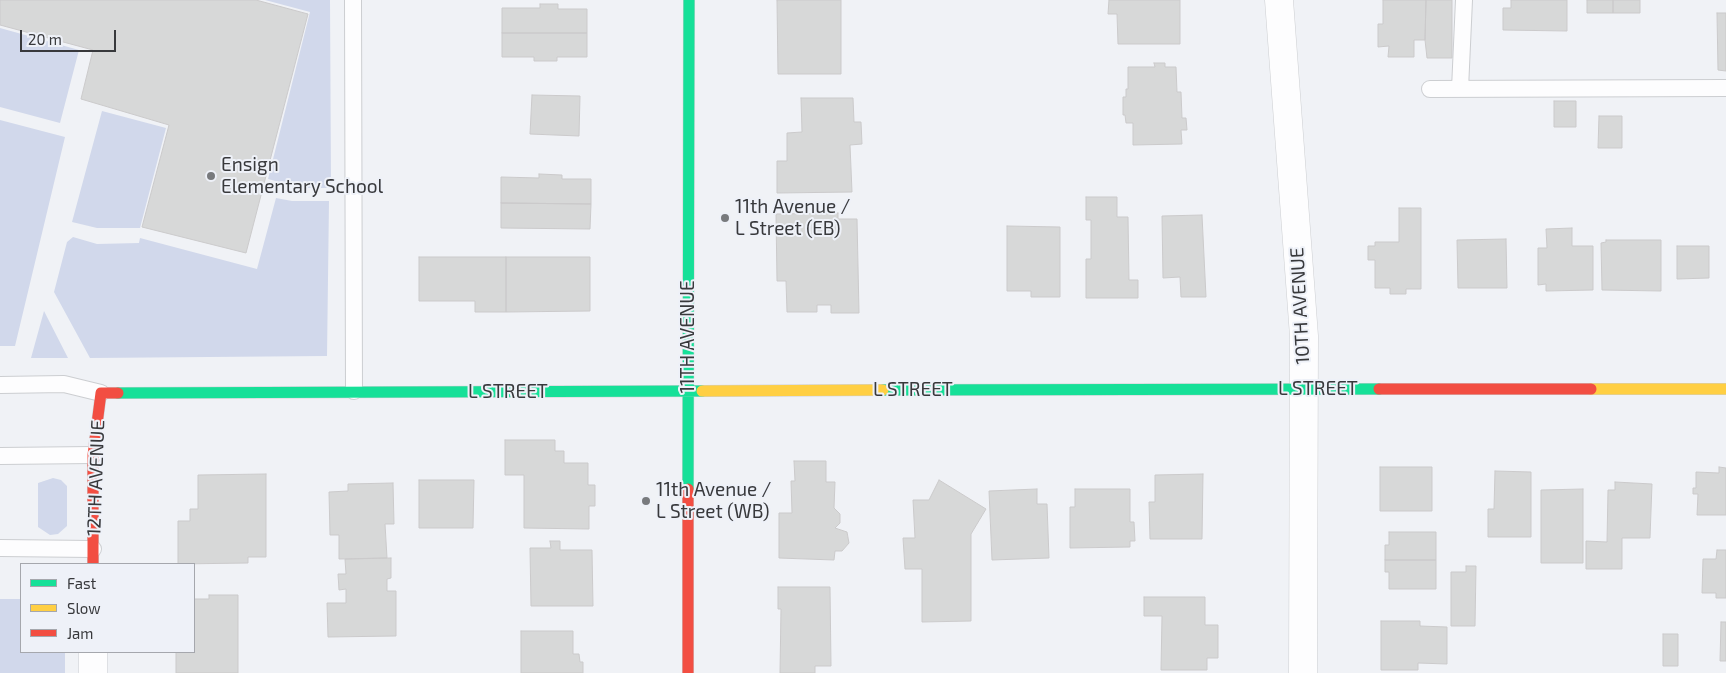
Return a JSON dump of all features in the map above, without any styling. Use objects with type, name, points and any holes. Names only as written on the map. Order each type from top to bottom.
[{"type":"street","name":"11TH AVENUE","points":[[688,673],[689,0]]},
{"type":"street","name":"10TH AVENUE","points":[[1279,0],[1304,336],[1304,673]]},
{"type":"street","name":"L STREET","points":[[101,392],[1726,389]]},
{"type":"street","name":"12TH AVENUE","points":[[93,556],[93,455],[101,392]]},
{"type":"street","points":[[93,653],[93,673]]},
{"type":"lane","points":[[353,0],[354,391]]},
{"type":"lane","points":[[1460,89],[1464,0]]},
{"type":"lane","points":[[1430,89],[1726,88]]},
{"type":"lane","points":[[0,386],[64,384],[101,392]]},
{"type":"lane","points":[[0,456],[93,455]]},
{"type":"lane","points":[[0,548],[93,556]]},
{"type":"shaded area","points":[[265,0],[330,0],[331,188],[301,188],[268,179],[310,12]]},
{"type":"shaded area","points":[[0,28],[79,50],[60,123],[0,107]]},
{"type":"shaded area","points":[[102,111],[166,128],[140,228],[97,228],[72,222]]},
{"type":"shaded area","points":[[0,120],[65,137],[15,346],[0,346]]},
{"type":"shaded area","points":[[276,198],[292,201],[329,201],[327,356],[90,358],[54,292],[67,242],[73,237],[97,244],[139,243],[140,238],[257,269]]},
{"type":"shaded area","points":[[44,311],[68,358],[31,358]]},
{"type":"shaded area","points":[[53,478],[61,480],[67,486],[67,526],[58,534],[50,535],[38,527],[38,483]]},
{"type":"shaded area","points":[[0,599],[20,599],[20,653],[65,653],[65,673],[0,673]]},
{"type":"building","name":"Ensign Elementary School","points":[[0,0],[256,0],[308,14],[246,253],[142,227],[169,125],[81,99],[93,50],[0,25]]},
{"type":"building","points":[[777,0],[841,0],[841,74],[778,74]]},
{"type":"building","points":[[1109,0],[1180,0],[1180,44],[1118,44],[1117,14],[1108,14]]},
{"type":"building","points":[[1383,0],[1426,0],[1425,40],[1414,40],[1414,57],[1388,57],[1389,46],[1378,47],[1378,24],[1383,24]]},
{"type":"building","points":[[1426,0],[1452,0],[1452,58],[1427,58],[1425,40]]},
{"type":"building","points":[[1511,0],[1567,0],[1567,31],[1503,30],[1503,8],[1511,8]]},
{"type":"building","points":[[1587,0],[1613,0],[1613,13],[1587,13]]},
{"type":"building","points":[[1613,0],[1640,0],[1640,13],[1613,13]]},
{"type":"building","points":[[540,4],[558,4],[558,9],[587,9],[587,33],[502,33],[502,8],[540,8]]},
{"type":"building","points":[[1717,13],[1726,13],[1726,71],[1718,70]]},
{"type":"building","points":[[502,33],[587,33],[587,57],[557,57],[557,61],[534,61],[534,57],[502,57]]},
{"type":"building","points":[[1154,63],[1165,63],[1165,67],[1176,67],[1177,92],[1181,92],[1182,118],[1186,118],[1187,130],[1181,130],[1182,144],[1133,145],[1133,123],[1126,123],[1125,115],[1123,115],[1123,97],[1126,97],[1126,89],[1128,89],[1128,67],[1155,67]]},
{"type":"building","points":[[532,95],[580,96],[579,136],[530,134]]},
{"type":"building","points":[[801,98],[853,98],[854,122],[861,122],[862,144],[850,145],[852,192],[777,193],[777,161],[787,161],[787,133],[802,132]]},
{"type":"building","points":[[1554,101],[1576,101],[1576,127],[1554,127]]},
{"type":"building","points":[[1599,116],[1622,116],[1622,148],[1598,148]]},
{"type":"building","points":[[539,174],[562,175],[562,179],[591,179],[591,204],[501,203],[501,177],[539,178]]},
{"type":"building","points":[[1086,197],[1117,197],[1117,217],[1128,217],[1129,280],[1138,280],[1138,298],[1086,298],[1086,259],[1091,259],[1091,220],[1086,220]]},
{"type":"building","points":[[501,203],[591,204],[590,229],[501,228]]},
{"type":"building","points":[[1399,208],[1421,208],[1421,289],[1406,289],[1406,294],[1390,294],[1390,288],[1375,288],[1375,260],[1368,260],[1368,246],[1375,246],[1375,242],[1399,242]]},
{"type":"building","points":[[838,213],[838,219],[857,219],[859,313],[831,313],[831,305],[817,305],[817,312],[787,312],[786,281],[777,281],[776,214]]},
{"type":"building","points":[[1202,215],[1206,297],[1181,297],[1180,277],[1163,278],[1162,216]]},
{"type":"building","points":[[1007,226],[1060,227],[1060,297],[1031,297],[1031,291],[1007,291]]},
{"type":"building","points":[[1572,228],[1572,246],[1593,246],[1593,290],[1546,291],[1546,284],[1538,285],[1538,248],[1547,248],[1546,229]]},
{"type":"building","points":[[1506,239],[1507,288],[1458,288],[1457,240]]},
{"type":"building","points":[[1606,240],[1661,240],[1661,291],[1602,290],[1601,243],[1606,242]]},
{"type":"building","points":[[1677,246],[1709,246],[1709,278],[1677,279]]},
{"type":"building","points":[[419,257],[506,257],[506,312],[475,312],[475,301],[419,301]]},
{"type":"building","points":[[506,257],[590,257],[590,311],[506,312]]},
{"type":"building","points":[[505,440],[555,440],[555,451],[564,451],[564,463],[588,463],[588,485],[595,485],[595,506],[589,506],[589,529],[524,528],[524,475],[505,475]]},
{"type":"building","points":[[794,461],[826,461],[826,482],[835,482],[834,508],[840,514],[840,523],[835,528],[847,532],[849,543],[842,551],[835,551],[834,560],[779,558],[779,513],[792,513],[791,481],[795,481]]},
{"type":"building","points":[[1380,467],[1432,467],[1432,511],[1380,511]]},
{"type":"building","points":[[1719,467],[1726,468],[1726,515],[1697,515],[1698,494],[1693,494],[1693,488],[1696,488],[1696,472],[1719,473]]},
{"type":"building","points":[[1495,471],[1531,472],[1531,537],[1488,537],[1488,509],[1494,509]]},
{"type":"building","points":[[266,474],[266,557],[248,557],[248,563],[178,563],[178,521],[190,521],[190,509],[198,509],[198,475]]},
{"type":"building","points":[[1203,474],[1202,539],[1150,539],[1149,502],[1155,502],[1155,475]]},
{"type":"building","points":[[419,480],[474,480],[473,528],[419,528]]},
{"type":"building","points":[[939,480],[986,509],[971,534],[971,621],[922,622],[922,569],[905,569],[903,538],[915,538],[913,500],[929,500]]},
{"type":"building","points":[[1615,482],[1652,484],[1650,538],[1622,538],[1622,569],[1586,569],[1586,541],[1607,542],[1608,490],[1615,490]]},
{"type":"building","points":[[393,483],[394,524],[385,524],[387,558],[339,559],[339,535],[330,535],[329,492],[348,491],[348,484]]},
{"type":"building","points":[[1037,489],[1037,504],[1047,504],[1049,558],[992,560],[989,491]]},
{"type":"building","points":[[1075,489],[1130,489],[1130,522],[1134,522],[1135,541],[1130,541],[1130,547],[1070,548],[1070,507],[1075,507]]},
{"type":"building","points":[[1583,489],[1583,563],[1541,563],[1541,490]]},
{"type":"building","points":[[1389,532],[1436,532],[1436,560],[1385,560],[1385,545],[1389,545]]},
{"type":"building","points":[[550,541],[560,541],[560,550],[592,550],[593,606],[531,606],[530,548],[551,548]]},
{"type":"building","points":[[1717,550],[1726,550],[1726,598],[1716,598],[1716,593],[1702,593],[1703,559],[1716,559]]},
{"type":"building","points":[[391,558],[391,578],[387,579],[387,591],[396,591],[396,636],[328,637],[327,603],[346,603],[346,589],[339,590],[338,574],[346,574],[345,559]]},
{"type":"building","points":[[1385,560],[1436,560],[1436,589],[1389,589],[1389,572],[1385,572]]},
{"type":"building","points":[[1466,566],[1476,566],[1475,626],[1451,626],[1451,572],[1466,572]]},
{"type":"building","points":[[778,587],[830,587],[831,666],[815,666],[815,673],[780,673],[781,609],[778,609]]},
{"type":"building","points":[[209,595],[238,595],[238,673],[176,673],[176,653],[195,653],[195,599],[209,599]]},
{"type":"building","points":[[1144,597],[1205,597],[1205,625],[1218,625],[1218,658],[1207,658],[1207,670],[1161,670],[1162,616],[1144,616]]},
{"type":"building","points":[[1381,621],[1420,621],[1420,626],[1447,627],[1447,664],[1418,663],[1418,670],[1381,670]]},
{"type":"building","points":[[1721,622],[1726,622],[1726,661],[1720,661]]},
{"type":"building","points":[[521,631],[573,631],[573,654],[579,654],[580,662],[583,662],[583,673],[521,673]]},
{"type":"building","points":[[1663,634],[1678,634],[1678,666],[1663,666]]},
{"type":"traffic: fast","points":[[688,489],[689,0]]},
{"type":"traffic: fast","points":[[883,390],[1379,389]]},
{"type":"traffic: fast","points":[[118,393],[702,391]]},
{"type":"traffic: slow","points":[[1591,389],[1726,389]]},
{"type":"traffic: slow","points":[[702,391],[883,390]]},
{"type":"traffic: jam","points":[[1379,389],[1591,389]]},
{"type":"traffic: jam","points":[[93,563],[93,455],[101,393],[118,393]]},
{"type":"traffic: jam","points":[[688,489],[688,673]]},
{"type":"place","name":"Ensign Elementary School","points":[[211,176]]},
{"type":"place","name":"11th Avenue / L Street (EB)","points":[[725,218]]},
{"type":"place","name":"11th Avenue / L Street (WB)","points":[[646,501]]}]
